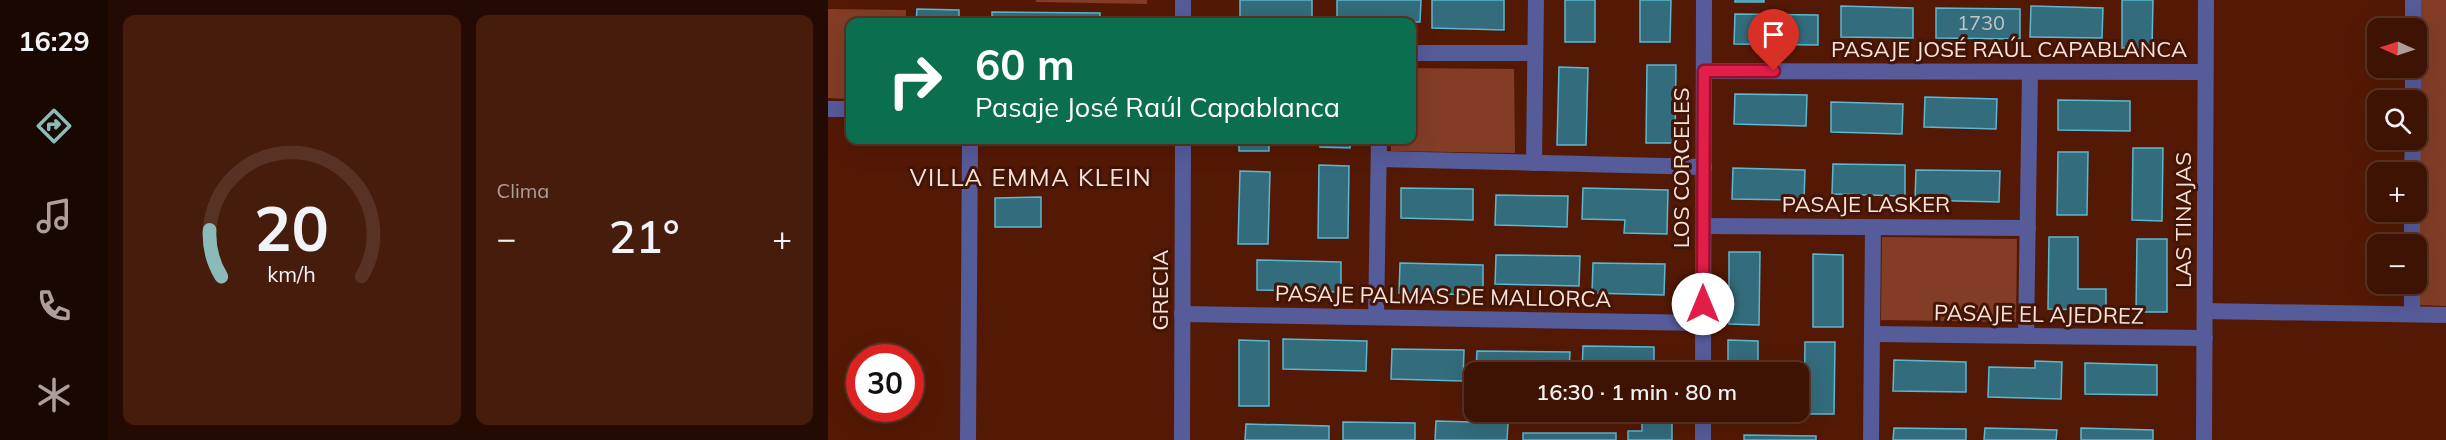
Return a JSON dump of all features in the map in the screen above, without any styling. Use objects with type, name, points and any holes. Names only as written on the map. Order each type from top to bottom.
[{"type":"street","points":[[1183,18],[1184,0]]},
{"type":"street","points":[[1534,163],[1536,0]]},
{"type":"street","name":"LOS CORCELES","points":[[1703,362],[1704,0]]},
{"type":"street","name":"LAS TINAJAS","points":[[2204,440],[2206,0]]},
{"type":"street","points":[[2413,18],[2414,0]]},
{"type":"street","points":[[1416,52],[1536,53]]},
{"type":"street","name":"PASAJE JOSÉ RAÚL CAPABLANCA","points":[[1704,71],[2205,72]]},
{"type":"street","points":[[2026,336],[2030,72]]},
{"type":"street","points":[[828,109],[846,109]]},
{"type":"street","points":[[968,440],[970,144]]},
{"type":"street","name":"GRECIA","points":[[1182,440],[1183,144]]},
{"type":"street","points":[[1376,317],[1379,144]]},
{"type":"street","points":[[1379,159],[1704,167]]},
{"type":"street","name":"PASAJE LASKER","points":[[1704,226],[2028,228]]},
{"type":"street","points":[[1871,440],[1873,227]]},
{"type":"street","points":[[2412,294],[2412,314]]},
{"type":"street","points":[[2205,310],[2446,315]]},
{"type":"street","name":"PASAJE PALMAS DE MALLORCA","points":[[1182,314],[1703,323]]},
{"type":"street","name":"PASAJE EL AJEDREZ","points":[[1872,334],[2205,338]]},
{"type":"street","points":[[1703,422],[1703,440]]},
{"type":"shaded area","points":[[1036,0],[1147,0],[1147,4],[1036,2]]},
{"type":"shaded area","points":[[2419,0],[2446,0],[2446,306],[2418,305],[2418,294],[2427,294],[2427,234],[2418,234],[2418,222],[2427,222],[2427,162],[2418,162],[2419,150],[2427,150],[2427,90],[2419,90],[2419,78],[2427,78],[2427,18],[2419,18]]},
{"type":"shaded area","points":[[828,9],[906,10],[906,18],[846,18],[846,99],[828,98]]},
{"type":"shaded area","points":[[1416,68],[1514,69],[1515,153],[1391,151],[1391,144],[1416,144]]},
{"type":"shaded area","points":[[1882,237],[2017,239],[2016,322],[1881,320]]},
{"type":"building","points":[[1240,0],[1312,0],[1312,18],[1240,18]]},
{"type":"building","points":[[1337,0],[1421,0],[1420,22],[1416,22],[1416,18],[1337,18]]},
{"type":"building","points":[[1432,0],[1504,0],[1504,30],[1432,28]]},
{"type":"building","points":[[1565,0],[1595,0],[1595,42],[1565,42]]},
{"type":"building","points":[[1640,0],[1671,0],[1670,42],[1640,42]]},
{"type":"building","points":[[1735,0],[1764,0],[1764,2],[1735,2]]},
{"type":"building","points":[[2122,0],[2153,0],[2152,48],[2122,48]]},
{"type":"building","points":[[1841,6],[1913,8],[1913,38],[1841,37]]},
{"type":"building","points":[[2031,6],[2103,8],[2102,38],[2030,37]]},
{"type":"building","points":[[1936,8],[2020,9],[2020,39],[1936,38]]},
{"type":"building","points":[[917,9],[959,10],[959,18],[916,18]]},
{"type":"building","points":[[992,12],[1100,13],[1100,18],[992,18]]},
{"type":"building","points":[[1735,14],[1818,15],[1818,45],[1734,44]]},
{"type":"building","points":[[1647,65],[1676,65],[1675,143],[1646,143]]},
{"type":"building","points":[[1559,67],[1588,68],[1586,145],[1557,145]]},
{"type":"building","points":[[1735,94],[1807,95],[1806,126],[1734,124]]},
{"type":"building","points":[[1925,97],[1997,99],[1996,129],[1924,127]]},
{"type":"building","points":[[2058,100],[2130,101],[2130,131],[2058,130]]},
{"type":"building","points":[[1831,102],[1903,104],[1902,134],[1831,132]]},
{"type":"building","points":[[1239,144],[1269,144],[1269,151],[1239,151]]},
{"type":"building","points":[[1320,144],[1350,144],[1350,148],[1320,147]]},
{"type":"building","points":[[2133,148],[2163,148],[2162,221],[2132,220]]},
{"type":"building","points":[[2058,152],[2088,152],[2087,215],[2057,215]]},
{"type":"building","points":[[1833,164],[1905,165],[1905,196],[1832,194]]},
{"type":"building","points":[[1319,165],[1349,166],[1348,238],[1318,238]]},
{"type":"building","points":[[1733,168],[1805,170],[1804,200],[1732,199]]},
{"type":"building","points":[[1916,170],[2000,171],[1999,202],[1915,200]]},
{"type":"building","points":[[1240,171],[1270,172],[1268,244],[1238,244]]},
{"type":"building","points":[[1401,188],[1473,189],[1473,220],[1401,218]]},
{"type":"building","points":[[1583,188],[1668,190],[1667,234],[1624,233],[1625,220],[1582,219]]},
{"type":"building","points":[[1496,195],[1568,196],[1567,227],[1495,225]]},
{"type":"building","points":[[1041,197],[1041,227],[995,227],[995,198]]},
{"type":"building","points":[[2049,237],[2078,237],[2078,289],[2106,289],[2106,310],[2048,309]]},
{"type":"building","points":[[2137,239],[2167,239],[2167,312],[2136,312]]},
{"type":"building","points":[[1729,252],[1760,252],[1759,325],[1729,324]]},
{"type":"building","points":[[1813,254],[1843,255],[1843,327],[1813,327]]},
{"type":"building","points":[[1496,255],[1580,256],[1579,286],[1495,284]]},
{"type":"building","points":[[1257,260],[1341,262],[1341,292],[1257,290]]},
{"type":"building","points":[[1400,263],[1483,265],[1483,295],[1399,293]]},
{"type":"building","points":[[1593,263],[1665,264],[1664,295],[1592,293]]},
{"type":"building","points":[[1283,339],[1367,341],[1366,371],[1283,369]]},
{"type":"building","points":[[1239,340],[1269,341],[1269,406],[1239,406]]},
{"type":"building","points":[[1728,340],[1758,341],[1758,362],[1728,362]]},
{"type":"building","points":[[1805,342],[1835,342],[1834,414],[1809,414],[1809,362],[1805,362]]},
{"type":"building","points":[[1583,346],[1654,347],[1654,362],[1582,362]]},
{"type":"building","points":[[1392,349],[1464,350],[1463,381],[1391,379]]},
{"type":"building","points":[[1477,351],[1570,352],[1570,362],[1476,362]]},
{"type":"building","points":[[1894,360],[1966,362],[1966,392],[1893,391]]},
{"type":"building","points":[[2035,361],[2062,362],[2061,399],[1988,397],[1989,367],[2035,368]]},
{"type":"building","points":[[2085,363],[2157,365],[2157,395],[2085,394]]},
{"type":"building","points":[[1436,421],[1508,423],[1507,440],[1435,440]]},
{"type":"building","points":[[1343,422],[1415,423],[1415,440],[1343,440]]},
{"type":"building","points":[[1642,422],[1672,422],[1672,440],[1628,440],[1628,431],[1642,431]]},
{"type":"building","points":[[1246,424],[1329,426],[1329,440],[1245,440]]},
{"type":"building","points":[[1894,428],[1966,429],[1966,440],[1893,440]]},
{"type":"building","points":[[1985,428],[2057,430],[2056,440],[1984,440]]},
{"type":"building","points":[[2081,428],[2153,430],[2153,440],[2081,440]]},
{"type":"building","points":[[1523,433],[1616,433],[1616,440],[1523,440]]},
{"type":"building","points":[[1744,435],[1816,436],[1816,440],[1744,440]]},
{"type":"district","name":"VILLA EMMA KLEIN","points":[[1031,177]]},
{"type":"route","points":[[1703,304],[1704,71],[1774,71]]}]
